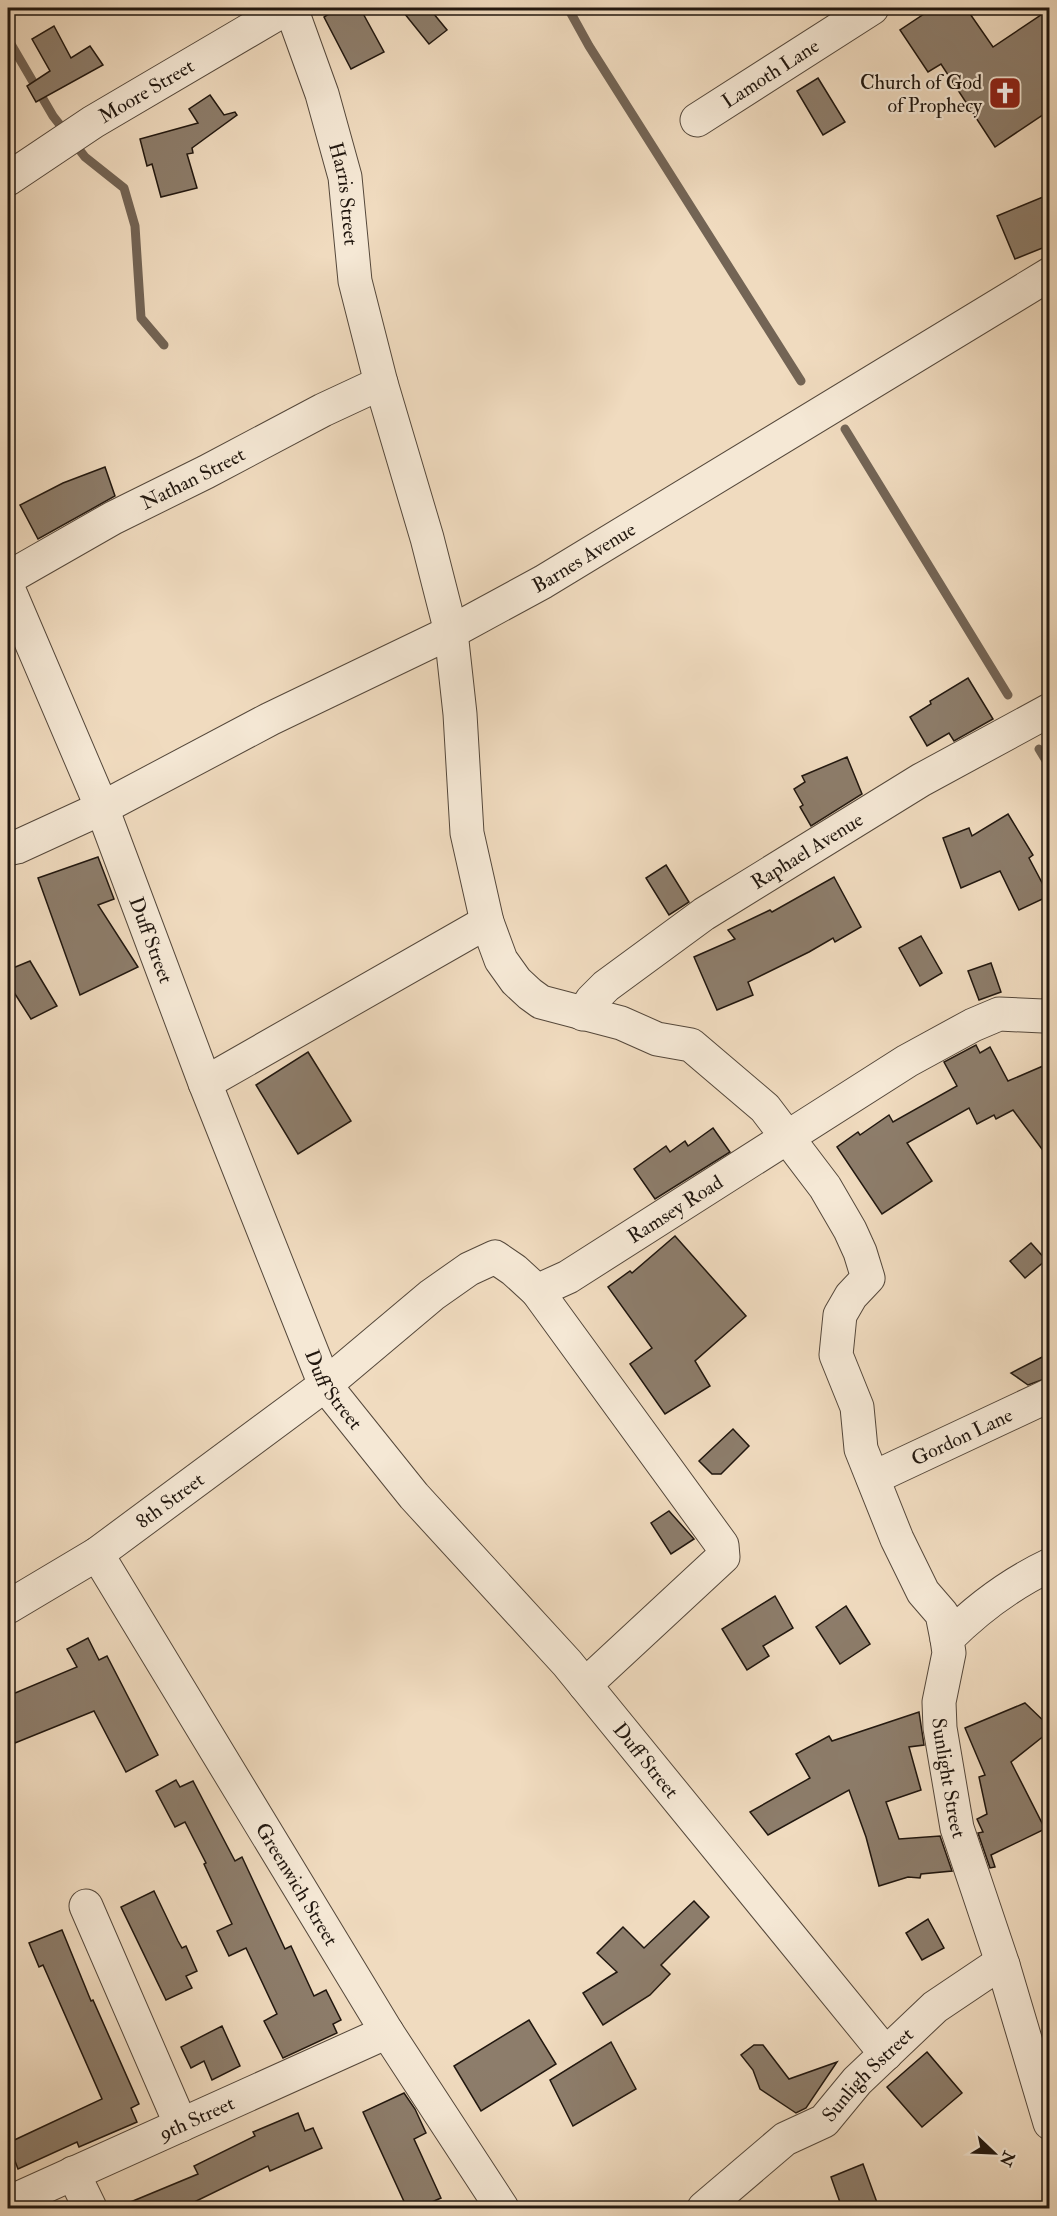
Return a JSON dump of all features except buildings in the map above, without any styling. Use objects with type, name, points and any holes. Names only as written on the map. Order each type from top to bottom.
[{"type":"street","name":"Moore Street","points":[[8,179],[70,137],[289,8]]},
{"type":"street","name":"Harris Street","points":[[289,8],[322,94],[345,177],[355,280],[381,383],[427,538],[451,632],[460,714],[468,833],[487,922],[501,960],[516,981],[541,1002],[621,1023],[657,1039],[691,1045],[765,1108],[789,1137]]},
{"type":"street","name":"Lamoth Lane","points":[[697,120],[872,8]]},
{"type":"street","name":"Barnes Avenue","points":[[8,849],[18,847],[102,808],[270,719],[451,632],[543,582],[1050,274]]},
{"type":"street","name":"Nathan Street","points":[[8,578],[113,518],[323,410],[381,383]]},
{"type":"street","name":"Duff Street","points":[[8,588],[102,808],[206,1083],[326,1385],[414,1496],[567,1663],[886,2054]]},
{"type":"street","name":"Raphael Avenue","points":[[582,1014],[606,986],[704,914],[921,780],[1050,710]]},
{"type":"street","points":[[206,1083],[487,922]]},
{"type":"street","name":"Ramsey Road","points":[[537,1291],[568,1277],[907,1061],[973,1024],[999,1014],[1043,1016],[1050,1014]]},
{"type":"street","name":"Sunlight Street","points":[[789,1137],[825,1187],[845,1221],[860,1252],[868,1278],[851,1296],[840,1315],[836,1355],[857,1407],[861,1449],[897,1539],[923,1592],[942,1614],[949,1653],[939,1702],[946,1769],[957,1828],[1003,1965],[1050,2123]]},
{"type":"street","points":[[326,1385],[432,1295],[469,1269],[495,1257],[537,1291],[722,1545],[724,1553],[723,1557],[585,1685]]},
{"type":"street","name":"8th Street","points":[[8,1608],[97,1554],[326,1385]]},
{"type":"street","name":"Gordon Lane","points":[[873,1478],[1050,1395]]},
{"type":"street","name":"Greenwich Street","points":[[97,1554],[387,2032],[502,2208]]},
{"type":"street","points":[[947,1639],[968,1618],[1026,1576],[1050,1565]]},
{"type":"street","points":[[86,1906],[181,2125]]},
{"type":"street","name":"Sunligh Sstreet","points":[[704,2208],[785,2139],[824,2121],[857,2081],[935,2007],[990,1970],[1003,1965]]},
{"type":"street","name":"9th Street","points":[[8,2203],[387,2032]]},
{"type":"street","points":[[73,2173],[90,2208]]},
{"type":"waterway","points":[[568,8],[589,46],[801,381]]},
{"type":"waterway","points":[[8,39],[53,116],[85,157],[124,188],[135,226],[141,318],[164,345]]},
{"type":"waterway","points":[[845,429],[1008,695]]},
{"type":"waterway","points":[[1039,749],[1050,767]]},
{"type":"place","name":"Church of God of Prophecy","points":[[1005,93]]}]
